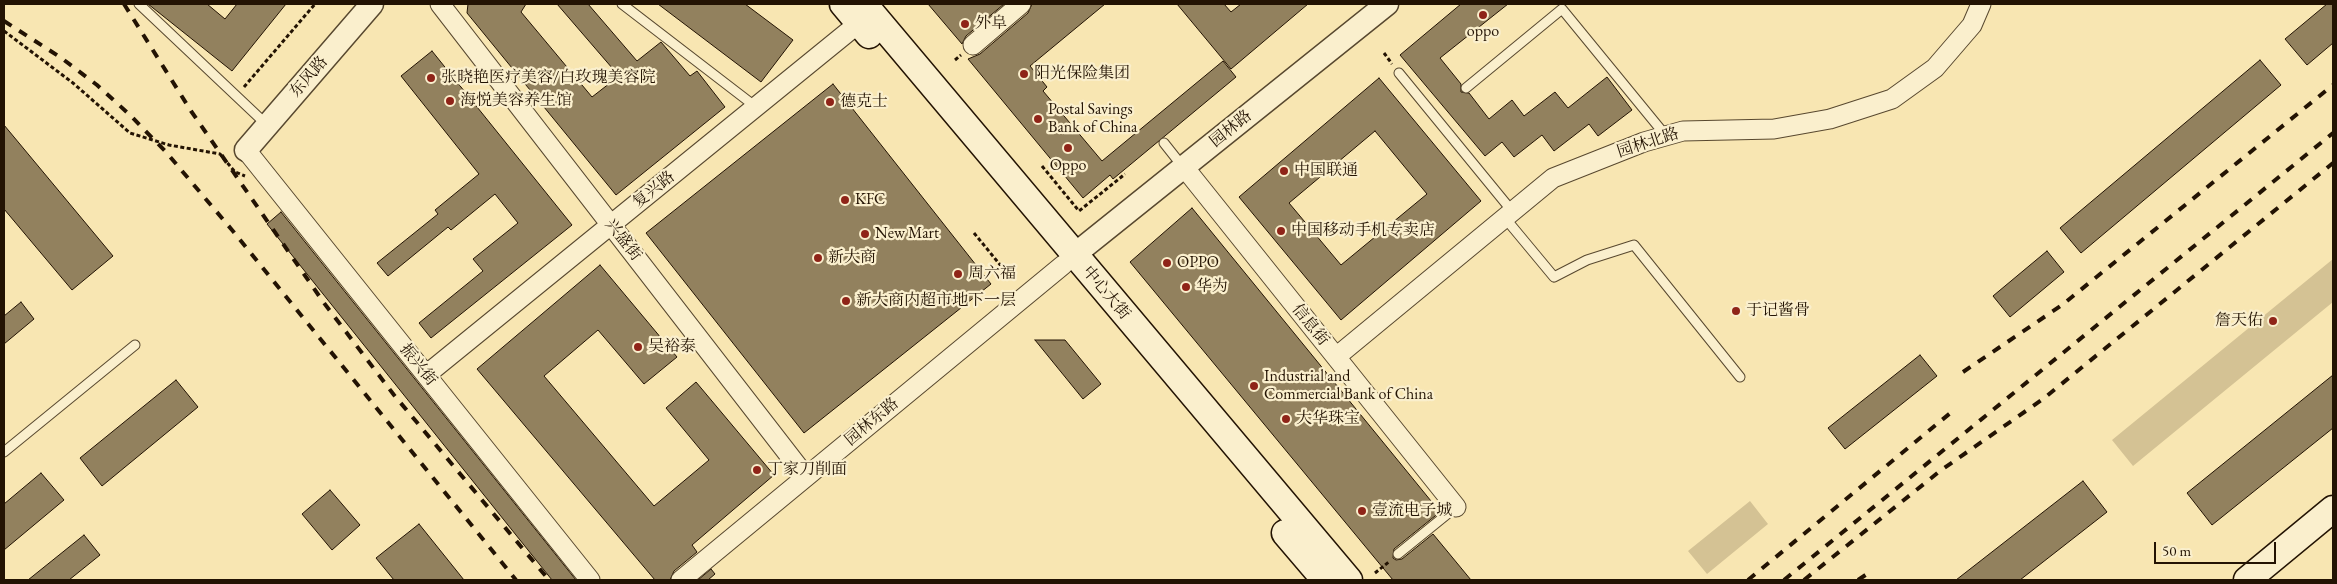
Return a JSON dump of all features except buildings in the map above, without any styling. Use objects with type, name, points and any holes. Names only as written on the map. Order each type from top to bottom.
[{"type":"main road","name":"中心大街","points":[[855,10],[919,91],[1349,580]]},
{"type":"main road","name":"中心大街","points":[[855,10],[1068,260],[1325,580]]},
{"type":"main road","points":[[2247,580],[2333,509]]},
{"type":"street","name":"东风路","points":[[246,150],[372,4]]},
{"type":"street","name":"兴盛街","points":[[440,4],[806,477]]},
{"type":"street","points":[[973,45],[1021,4]]},
{"type":"street","name":"园林路","points":[[1068,260],[1387,4]]},
{"type":"street","name":"园林北路","points":[[1336,357],[1553,178],[1683,131],[1774,130],[1830,119],[1892,99],[1935,68],[1972,25],[1981,4]]},
{"type":"street","name":"复兴路","points":[[426,375],[756,107],[855,10]]},
{"type":"street","name":"振兴街","points":[[246,150],[590,580]]},
{"type":"street","name":"信息街","points":[[1184,167],[1456,507]]},
{"type":"street","name":"园林东路","points":[[681,580],[1068,260]]},
{"type":"lane","points":[[139,4],[268,125]]},
{"type":"lane","points":[[622,4],[756,107]]},
{"type":"lane","points":[[1466,88],[1562,10],[1666,136]]},
{"type":"lane","points":[[1399,73],[1509,214],[1554,277],[1587,260],[1634,245],[1740,377]]},
{"type":"lane","points":[[1164,142],[1184,167]]},
{"type":"lane","points":[[4,452],[135,345]]},
{"type":"lane","points":[[1398,554],[1456,507]]},
{"type":"path","points":[[236,95],[315,4]]},
{"type":"path","points":[[4,31],[73,83],[130,133],[169,145],[220,154],[235,172],[248,177],[261,168]]},
{"type":"path","points":[[1042,166],[1079,211],[1125,174]]},
{"type":"path","points":[[974,232],[1006,272]]},
{"type":"path","points":[[1375,573],[1398,554]]},
{"type":"shaded area","points":[[2333,259],[2333,302],[2133,466],[2112,440]]},
{"type":"shaded area","points":[[1750,501],[1768,524],[1707,574],[1688,551]]},
{"type":"railway","points":[[124,4],[191,111],[324,303],[394,395],[549,580]]},
{"type":"railway","points":[[4,21],[60,57],[97,85],[166,152],[232,230],[516,580]]},
{"type":"railway","points":[[1963,372],[2062,305],[2333,85]]},
{"type":"railway","points":[[1784,580],[2333,133]]},
{"type":"railway","points":[[1804,580],[1940,471],[2043,399],[2333,163]]},
{"type":"railway","points":[[1748,580],[1954,410]]},
{"type":"railway","points":[[1858,580],[1867,574]]},
{"type":"place","name":"oppo","points":[[1483,15]]},
{"type":"place","name":"外阜","points":[[965,24]]},
{"type":"place","name":"阳光保险集团","points":[[1024,74]]},
{"type":"place","name":"张晓艳医疗美容/白玫瑰美容院","points":[[431,78]]},
{"type":"place","name":"海悦美容养生馆","points":[[450,101]]},
{"type":"place","name":"德克士","points":[[830,102]]},
{"type":"place","name":"Postal Savings Bank of China","points":[[1038,119]]},
{"type":"place","name":"Oppo","points":[[1068,148]]},
{"type":"place","name":"中国联通","points":[[1284,171]]},
{"type":"place","name":"KFC","points":[[845,200]]},
{"type":"place","name":"中国移动手机专卖店","points":[[1281,231]]},
{"type":"place","name":"New Mart","points":[[865,234]]},
{"type":"place","name":"新大商","points":[[818,258]]},
{"type":"place","name":"OPPO","points":[[1167,263]]},
{"type":"place","name":"周六福","points":[[958,274]]},
{"type":"place","name":"华为","points":[[1186,287]]},
{"type":"place","name":"新大商内超市地下一层","points":[[846,301]]},
{"type":"place","name":"于记酱骨","points":[[1736,311]]},
{"type":"place","name":"詹天佑","points":[[2273,321]]},
{"type":"place","name":"吴裕泰","points":[[638,347]]},
{"type":"place","name":"Industrial and Commercial Bank of China","points":[[1254,386]]},
{"type":"place","name":"大华珠宝","points":[[1286,419]]},
{"type":"place","name":"丁家刀削面","points":[[757,470]]},
{"type":"place","name":"壹流电子城","points":[[1362,511]]}]
